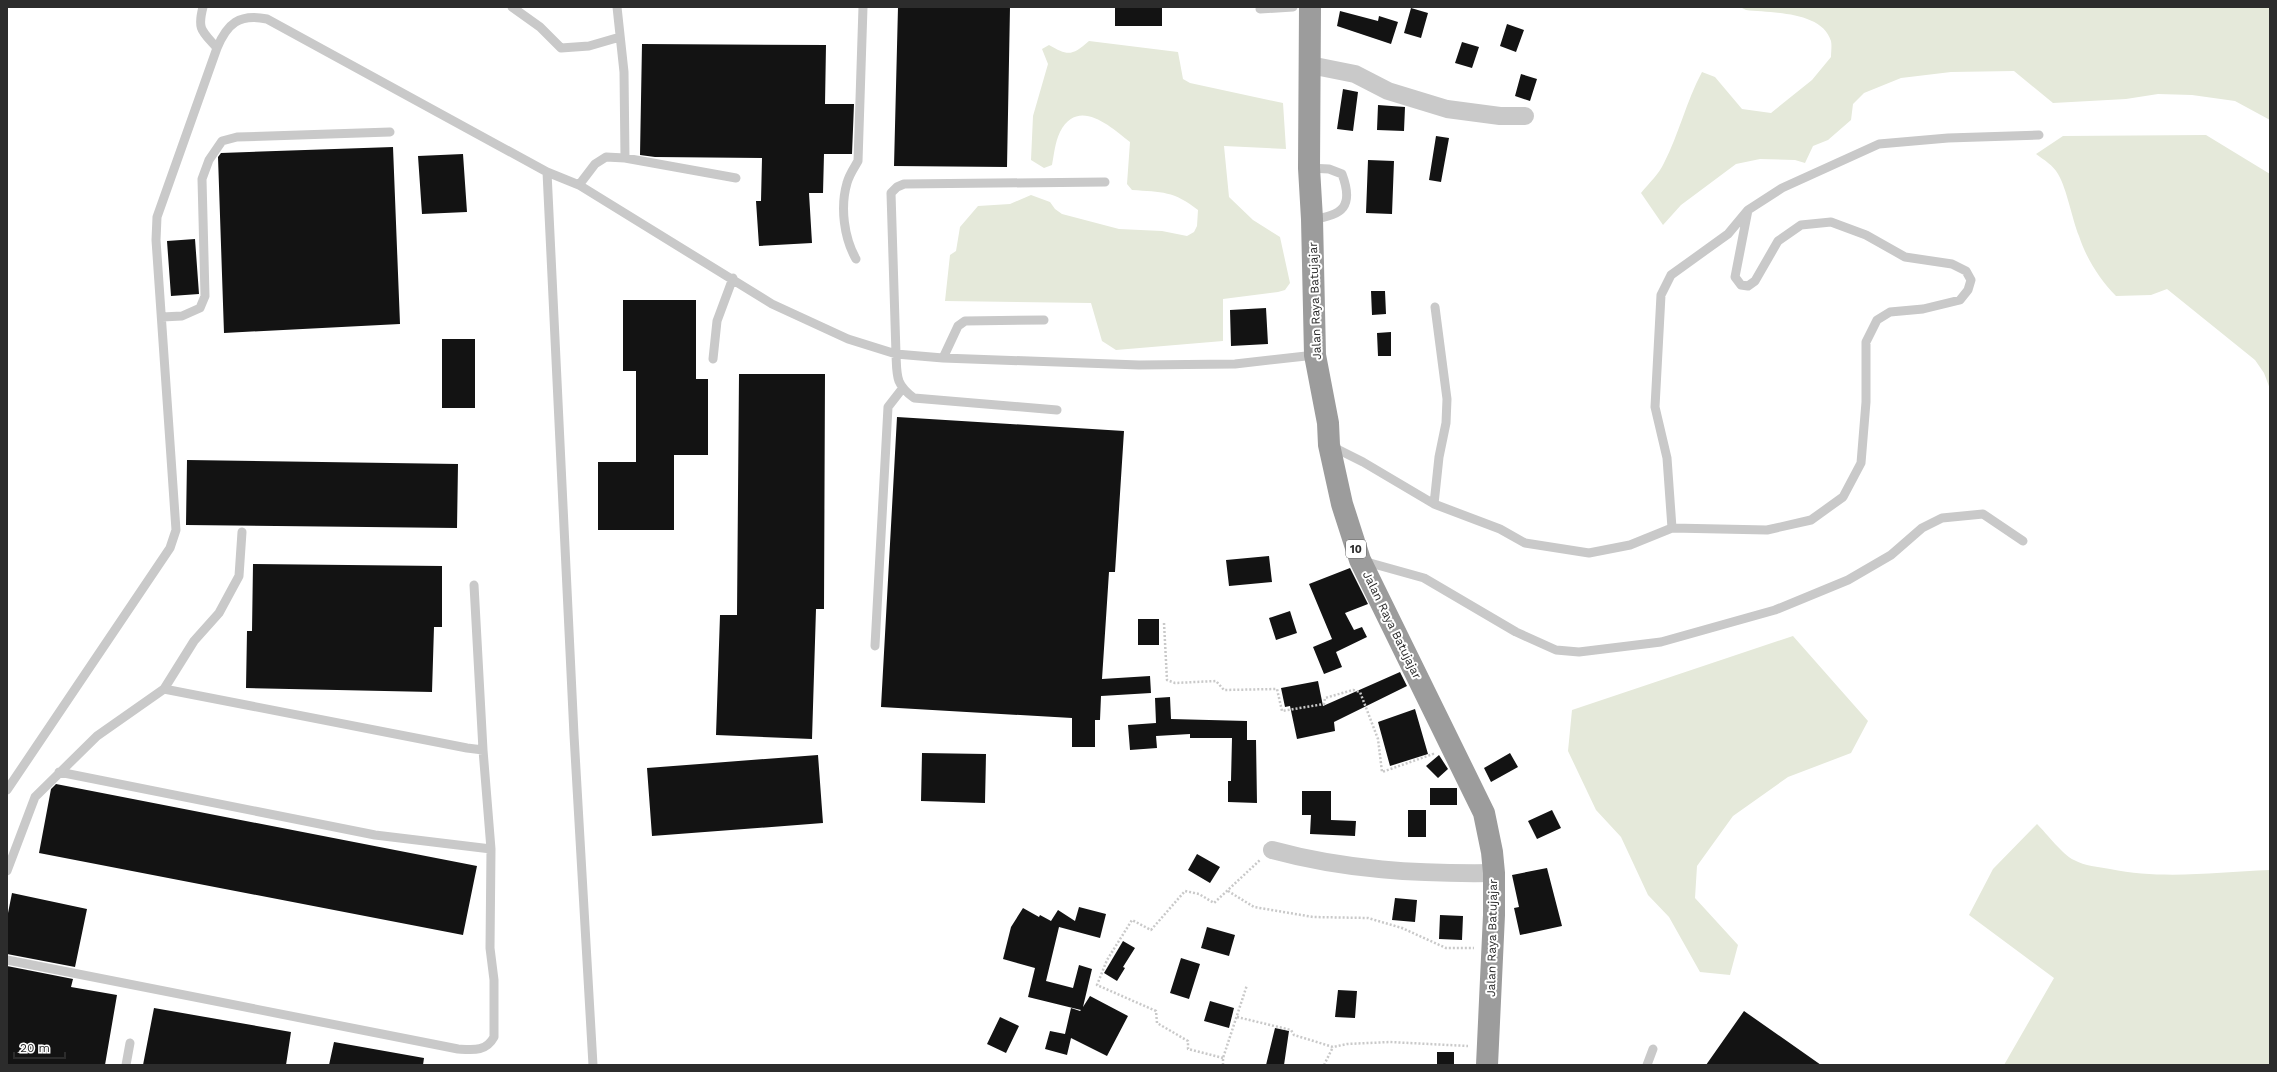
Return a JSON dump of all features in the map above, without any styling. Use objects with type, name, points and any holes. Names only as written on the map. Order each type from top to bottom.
[{"type":"highway","name":"Jalan Raya Batujajar","points":[[1310,7],[1309,168],[1312,219],[1315,355],[1328,423],[1329,445],[1342,504],[1360,560],[1484,813],[1492,852],[1494,873],[1493,947],[1488,1056]]},
{"type":"street","points":[[1310,65],[1355,74],[1388,91],[1448,109],[1493,115],[1525,116]]},
{"type":"street","points":[[1272,850],[1327,862],[1388,871],[1494,873]]},
{"type":"lane","points":[[203,7],[199,23],[202,32],[217,48]]},
{"type":"lane","points":[[512,7],[540,27],[561,48],[589,46],[620,37]]},
{"type":"lane","points":[[617,7],[624,72],[625,158]]},
{"type":"lane","points":[[856,259],[851,249],[843,211],[847,183],[858,161],[863,7]]},
{"type":"lane","points":[[1260,9],[1293,7]]},
{"type":"lane","points":[[7,790],[170,548],[176,530],[156,240],[157,217],[217,48],[229,26],[238,20],[248,18],[266,19],[547,172],[579,185],[733,278],[772,304],[848,339],[896,354],[943,358],[1139,365],[1236,364],[1315,355]]},
{"type":"lane","points":[[162,318],[182,316],[200,308],[206,296],[202,180],[209,160],[222,141],[237,137],[390,132]]},
{"type":"lane","points":[[1672,528],[1667,458],[1655,407],[1661,295],[1671,275],[1728,234],[1748,210],[1782,188],[1879,144],[1948,138],[2039,135]]},
{"type":"lane","points":[[579,185],[599,160],[606,157],[625,158],[736,178]]},
{"type":"lane","points":[[1309,168],[1329,169],[1342,174],[1346,186],[1345,205],[1340,213],[1329,217],[1312,219]]},
{"type":"lane","points":[[547,172],[574,735],[593,1065]]},
{"type":"lane","points":[[1057,410],[914,398],[902,389],[897,373],[896,354],[892,193],[897,187],[904,184],[1105,182]]},
{"type":"lane","points":[[1329,445],[1363,462],[1434,504],[1494,527],[1525,543],[1589,553],[1630,545],[1672,528],[1767,530],[1811,520],[1843,497],[1861,463],[1866,402],[1866,342],[1877,320],[1890,312],[1923,309],[1960,300],[1968,290],[1971,280],[1966,271],[1952,264],[1905,257],[1866,235],[1831,222],[1801,226],[1778,241],[1755,281],[1748,286],[1741,285],[1735,277],[1748,210]]},
{"type":"lane","points":[[713,359],[717,321],[733,278]]},
{"type":"lane","points":[[1434,504],[1439,457],[1446,423],[1447,399],[1435,307]]},
{"type":"lane","points":[[943,358],[958,326],[965,321],[1044,320]]},
{"type":"lane","points":[[875,646],[888,407],[902,389]]},
{"type":"lane","points":[[1360,560],[1424,578],[1516,632],[1556,650],[1579,652],[1661,642],[1775,610],[1848,580],[1891,555],[1922,528],[1942,518],[1983,514],[2022,541]]},
{"type":"lane","points":[[7,871],[35,798],[96,736],[164,689],[194,641],[219,613],[239,576],[242,532]]},
{"type":"lane","points":[[7,960],[458,1048],[476,1050],[487,1046],[494,1037],[494,980],[490,948],[491,849],[483,750],[474,585]]},
{"type":"lane","points":[[164,689],[483,750]]},
{"type":"lane","points":[[59,772],[375,835],[491,849]]},
{"type":"lane","points":[[126,1065],[130,1043]]},
{"type":"lane","points":[[1647,1065],[1653,1048]]},
{"type":"path","points":[[1164,622],[1167,680],[1175,683],[1216,681],[1224,690],[1277,689],[1282,711],[1324,704],[1325,698],[1353,690],[1360,692],[1378,739],[1382,772],[1433,754]]},
{"type":"path","points":[[1223,1058],[1188,1049],[1188,1041],[1157,1023],[1156,1011],[1097,985],[1107,960],[1132,920],[1151,930],[1185,891],[1199,894],[1214,903],[1272,850]]},
{"type":"path","points":[[1228,891],[1254,906],[1281,912],[1313,917],[1368,918],[1402,928],[1446,948],[1493,947]]},
{"type":"path","points":[[1223,1065],[1223,1058],[1238,1017],[1246,986]]},
{"type":"path","points":[[1238,1017],[1291,1030],[1294,1035],[1333,1046],[1390,1042],[1488,1056]]},
{"type":"path","points":[[1324,1065],[1333,1046]]},
{"type":"shaded area","points":[[1740,7],[2270,7],[2270,120],[2235,101],[2192,95],[2158,94],[2126,99],[2053,103],[2014,71],[1951,72],[1901,78],[1864,93],[1853,104],[1851,120],[1828,140],[1813,146],[1805,163],[1795,160],[1760,159],[1736,164],[1681,205],[1663,225],[1641,193],[1662,167],[1674,141],[1696,83],[1702,72],[1715,77],[1742,109],[1771,113],[1812,80],[1831,57],[1831,41],[1826,31],[1817,24],[1794,15],[1746,10]]},
{"type":"shaded area","points":[[1089,41],[1178,52],[1183,79],[1190,83],[1283,103],[1286,149],[1224,146],[1229,197],[1253,220],[1280,237],[1290,283],[1285,290],[1278,292],[1223,299],[1223,341],[1116,350],[1102,341],[1091,303],[945,301],[950,255],[956,251],[960,227],[978,206],[1010,204],[1031,195],[1050,202],[1055,209],[1062,214],[1119,229],[1162,231],[1187,236],[1194,232],[1197,226],[1198,210],[1190,204],[1182,199],[1160,192],[1132,190],[1127,184],[1130,142],[1104,123],[1094,118],[1085,116],[1076,117],[1067,122],[1058,136],[1052,165],[1044,168],[1031,160],[1033,116],[1048,64],[1042,49],[1049,45],[1066,53],[1070,53],[1078,50]]},
{"type":"shaded area","points":[[2206,135],[2270,174],[2270,389],[2264,373],[2255,360],[2167,289],[2151,295],[2116,296],[2110,290],[2099,276],[2085,252],[2058,174],[2051,165],[2036,154],[2063,136]]},
{"type":"shaded area","points":[[1793,636],[1868,721],[1851,753],[1788,777],[1733,816],[1697,866],[1695,898],[1738,945],[1730,975],[1700,972],[1669,917],[1648,895],[1621,837],[1596,810],[1568,751],[1572,710]]},
{"type":"shaded area","points":[[2037,824],[2060,849],[2070,857],[2078,862],[2092,866],[2130,872],[2170,875],[2270,870],[2270,1065],[2004,1065],[2054,978],[1969,915],[1993,869]]},
{"type":"building","points":[[898,7],[1010,7],[1007,167],[894,166]]},
{"type":"building","points":[[1115,7],[1162,7],[1162,26],[1115,26]]},
{"type":"building","points":[[1411,8],[1428,13],[1421,38],[1404,33]]},
{"type":"building","points":[[1340,11],[1378,21],[1379,16],[1398,22],[1391,44],[1337,26]]},
{"type":"building","points":[[1507,24],[1524,30],[1516,52],[1500,46]]},
{"type":"building","points":[[1462,42],[1479,47],[1472,68],[1455,63]]},
{"type":"building","points":[[642,44],[826,45],[825,104],[854,104],[852,154],[824,154],[823,193],[809,193],[812,243],[759,246],[756,201],[761,201],[762,158],[655,157],[640,155]]},
{"type":"building","points":[[1521,74],[1537,79],[1530,101],[1515,96]]},
{"type":"building","points":[[1343,89],[1358,92],[1353,131],[1337,129]]},
{"type":"building","points":[[1378,105],[1405,107],[1404,131],[1377,130]]},
{"type":"building","points":[[1436,136],[1449,138],[1441,182],[1429,180]]},
{"type":"building","points":[[393,147],[400,324],[224,333],[218,157],[221,153]]},
{"type":"building","points":[[463,154],[467,212],[422,214],[418,156]]},
{"type":"building","points":[[1368,160],[1394,161],[1392,214],[1366,213]]},
{"type":"building","points":[[195,239],[199,294],[171,296],[167,241]]},
{"type":"building","points":[[1371,291],[1385,291],[1386,314],[1372,315]]},
{"type":"building","points":[[623,300],[696,300],[696,379],[708,379],[708,455],[674,455],[674,530],[598,530],[598,462],[636,462],[636,371],[623,371]]},
{"type":"building","points":[[1266,308],[1268,344],[1231,346],[1230,310]]},
{"type":"building","points":[[1391,332],[1391,356],[1378,356],[1377,333]]},
{"type":"building","points":[[442,339],[475,339],[475,408],[442,408]]},
{"type":"building","points":[[739,374],[825,374],[824,609],[816,609],[812,739],[716,735],[720,615],[737,615]]},
{"type":"building","points":[[897,417],[1124,431],[1115,572],[1109,572],[1102,679],[1150,676],[1151,693],[1101,696],[1100,720],[1095,720],[1095,747],[1072,747],[1072,718],[881,707]]},
{"type":"building","points":[[187,460],[458,464],[457,528],[186,525]]},
{"type":"building","points":[[1269,556],[1272,582],[1229,586],[1226,560]]},
{"type":"building","points":[[253,564],[442,566],[442,627],[434,627],[432,692],[246,688],[247,631],[252,631]]},
{"type":"building","points":[[1350,568],[1368,604],[1345,613],[1354,630],[1362,627],[1367,637],[1336,652],[1342,667],[1324,674],[1313,647],[1332,639],[1309,584]]},
{"type":"building","points":[[1290,611],[1297,633],[1276,640],[1269,618]]},
{"type":"building","points":[[1138,619],[1159,619],[1159,645],[1138,645]]},
{"type":"building","points":[[1400,672],[1407,686],[1334,722],[1335,731],[1297,739],[1290,706],[1285,707],[1281,688],[1318,681],[1323,706]]},
{"type":"building","points":[[1170,697],[1171,719],[1247,721],[1247,740],[1256,740],[1257,803],[1228,802],[1228,781],[1231,781],[1232,738],[1190,738],[1190,734],[1156,736],[1157,748],[1130,750],[1128,725],[1156,723],[1155,698]]},
{"type":"building","points":[[1415,709],[1428,754],[1390,766],[1378,722]]},
{"type":"building","points":[[922,753],[986,754],[985,803],[921,801]]},
{"type":"building","points":[[1510,753],[1518,767],[1491,782],[1484,768]]},
{"type":"building","points":[[818,755],[823,823],[652,836],[647,768]]},
{"type":"building","points":[[1439,755],[1448,769],[1438,778],[1426,766]]},
{"type":"building","points":[[56,784],[477,866],[463,935],[39,853],[51,789]]},
{"type":"building","points":[[1430,788],[1457,788],[1457,805],[1430,805]]},
{"type":"building","points":[[1302,791],[1331,791],[1331,820],[1356,821],[1355,836],[1310,834],[1311,815],[1302,815]]},
{"type":"building","points":[[1408,810],[1426,810],[1426,837],[1408,837]]},
{"type":"building","points":[[1552,810],[1561,828],[1537,839],[1528,821]]},
{"type":"building","points":[[1197,854],[1220,867],[1210,883],[1188,870]]},
{"type":"building","points":[[1547,868],[1562,926],[1520,935],[1514,908],[1519,907],[1512,875]]},
{"type":"building","points":[[12,893],[87,909],[75,967],[7,954],[7,918]]},
{"type":"building","points":[[1395,898],[1417,900],[1415,922],[1392,920]]},
{"type":"building","points":[[1079,907],[1106,914],[1100,938],[1059,927],[1046,981],[1073,988],[1079,965],[1092,969],[1083,1007],[1090,996],[1128,1016],[1107,1056],[1071,1038],[1067,1055],[1045,1049],[1050,1031],[1065,1034],[1071,1008],[1081,1010],[1028,997],[1035,968],[1003,959],[1011,927],[1023,908],[1039,917],[1040,915],[1051,921],[1058,910],[1075,921]]},
{"type":"building","points":[[1440,915],[1463,916],[1462,940],[1439,939]]},
{"type":"building","points":[[1207,927],[1235,935],[1229,956],[1201,948]]},
{"type":"building","points":[[1123,941],[1135,948],[1123,967],[1125,968],[1117,981],[1104,973]]},
{"type":"building","points":[[1181,958],[1200,964],[1189,999],[1170,993]]},
{"type":"building","points":[[7,966],[73,979],[71,987],[117,995],[105,1065],[7,1065]]},
{"type":"building","points":[[1338,990],[1357,991],[1355,1018],[1335,1017]]},
{"type":"building","points":[[1210,1001],[1234,1008],[1229,1028],[1204,1021]]},
{"type":"building","points":[[154,1008],[291,1032],[286,1065],[143,1065]]},
{"type":"building","points":[[1744,1011],[1821,1065],[1706,1065]]},
{"type":"building","points":[[1000,1017],[1019,1026],[1006,1053],[987,1044]]},
{"type":"building","points":[[1275,1028],[1289,1031],[1284,1065],[1266,1065]]},
{"type":"building","points":[[334,1042],[424,1058],[423,1065],[329,1065]]},
{"type":"building","points":[[1437,1052],[1454,1052],[1454,1065],[1437,1065]]}]
